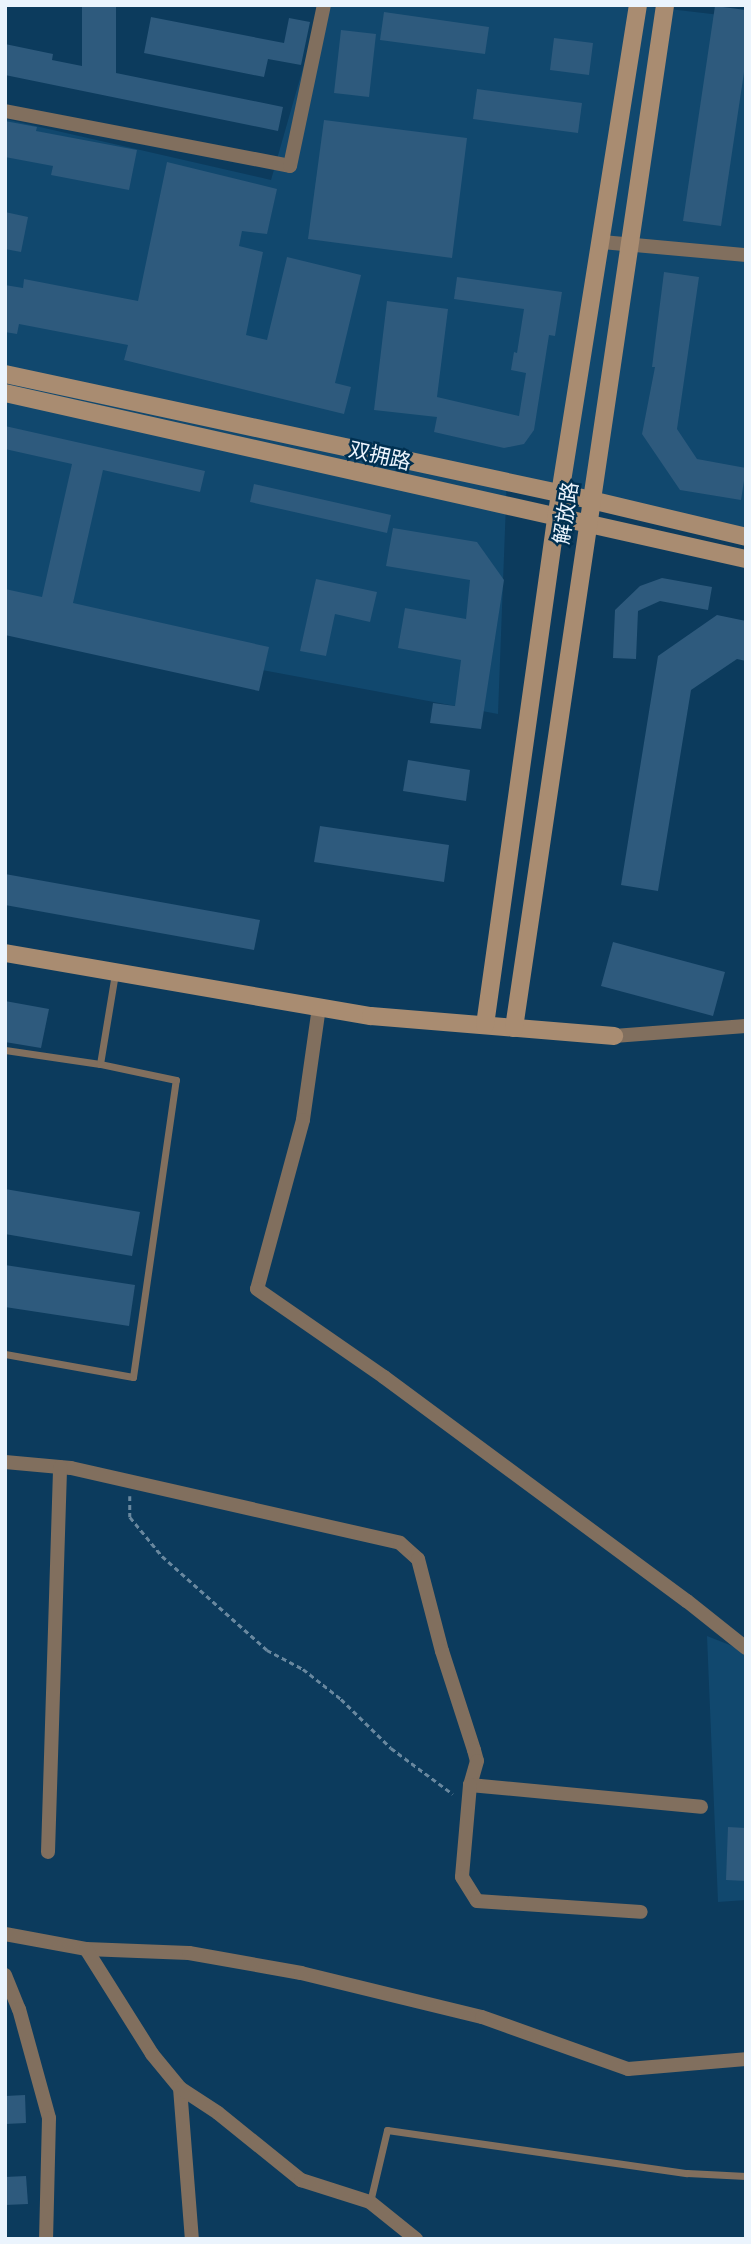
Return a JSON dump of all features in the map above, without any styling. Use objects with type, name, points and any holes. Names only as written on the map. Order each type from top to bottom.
[{"type":"main road","name":"解放路","points":[[485,1025],[556,519],[638,5]]},
{"type":"main road","name":"解放路","points":[[514,1028],[586,525],[665,5]]},
{"type":"main road","name":"双拥路","points":[[5,374],[590,500],[746,537]]},
{"type":"main road","name":"双拥路","points":[[5,393],[556,519],[746,559]]},
{"type":"main road","points":[[5,953],[371,1016],[614,1036]]},
{"type":"street","points":[[5,111],[290,166],[324,5]]},
{"type":"street","points":[[602,242],[746,255]]},
{"type":"street","points":[[318,1007],[303,1120],[257,1289],[395,1385],[687,1601],[746,1648]]},
{"type":"street","points":[[614,1036],[746,1026]]},
{"type":"street","points":[[5,1462],[60,1467],[130,1481],[400,1543],[418,1559],[442,1651],[477,1761],[470,1785],[462,1877],[477,1901],[641,1912]]},
{"type":"street","points":[[48,1852],[60,1467]]},
{"type":"street","points":[[470,1785],[701,1807]]},
{"type":"street","points":[[5,1934],[86,1949],[189,1953],[301,1973],[482,2017],[628,2069],[746,2059]]},
{"type":"street","points":[[86,1949],[152,2054],[180,2088],[218,2113],[301,2180],[370,2202],[416,2239]]},
{"type":"street","points":[[5,1975],[19,2009],[49,2118],[46,2239]]},
{"type":"street","points":[[180,2088],[192,2239]]},
{"type":"lane","points":[[100,1064],[115,972]]},
{"type":"lane","points":[[5,1050],[100,1064],[176,1080],[133,1377],[5,1354]]},
{"type":"lane","points":[[370,2202],[387,2130],[687,2173],[746,2176]]},
{"type":"path","points":[[130,1481],[130,1517],[162,1556],[267,1650],[303,1669],[341,1699],[391,1748],[468,1803]]},
{"type":"shaded area","points":[[321,5],[635,5],[746,18],[746,529],[507,477],[498,714],[5,622],[5,119],[271,180]]},
{"type":"shaded area","points":[[707,1636],[735,1647],[746,1656],[746,1900],[718,1902]]},
{"type":"building","points":[[82,5],[116,5],[116,73],[283,107],[278,131],[5,75],[5,44],[53,54],[52,60],[82,66]]},
{"type":"building","points":[[715,6],[746,10],[746,59],[721,226],[683,221]]},
{"type":"building","points":[[384,12],[489,27],[485,54],[380,40]]},
{"type":"building","points":[[151,17],[284,43],[289,18],[310,22],[301,65],[268,59],[264,77],[144,53]]},
{"type":"building","points":[[341,30],[376,34],[369,97],[334,93]]},
{"type":"building","points":[[554,38],[593,43],[589,75],[550,70]]},
{"type":"building","points":[[477,89],[582,103],[578,133],[473,119]]},
{"type":"building","points":[[324,120],[467,138],[452,258],[308,239]]},
{"type":"building","points":[[5,121],[37,127],[36,131],[137,150],[129,190],[51,175],[53,166],[5,157]]},
{"type":"building","points":[[167,162],[277,189],[267,234],[242,231],[239,246],[263,252],[246,335],[267,340],[287,257],[361,275],[335,383],[351,387],[344,414],[124,360],[128,345],[19,324],[17,334],[5,332],[5,285],[23,288],[24,279],[138,301]]},
{"type":"building","points":[[5,212],[28,217],[21,252],[5,249]]},
{"type":"building","points":[[664,272],[699,277],[677,429],[697,459],[746,468],[741,500],[680,490],[642,434],[655,367],[652,367]]},
{"type":"building","points":[[457,277],[562,292],[555,336],[549,335],[534,430],[524,444],[504,448],[434,432],[437,417],[374,410],[387,301],[448,309],[437,397],[519,416],[526,373],[511,370],[514,352],[517,353],[524,309],[454,299]]},
{"type":"building","points":[[5,426],[205,471],[200,492],[103,470],[73,603],[269,647],[259,691],[5,635],[5,589],[42,597],[72,464],[5,449]]},
{"type":"building","points":[[254,484],[391,515],[387,533],[250,502]]},
{"type":"building","points":[[393,528],[477,542],[504,580],[481,729],[430,723],[433,703],[455,706],[461,660],[398,648],[405,608],[466,619],[470,580],[386,566]]},
{"type":"building","points":[[662,578],[712,587],[708,610],[660,601],[638,611],[636,659],[613,658],[615,610],[640,586]]},
{"type":"building","points":[[316,579],[377,592],[370,622],[335,614],[326,656],[300,651]]},
{"type":"building","points":[[717,615],[746,621],[746,661],[737,659],[691,690],[658,891],[621,885],[658,656]]},
{"type":"building","points":[[408,760],[470,770],[466,801],[403,791]]},
{"type":"building","points":[[320,826],[449,845],[444,882],[314,862]]},
{"type":"building","points":[[5,874],[260,920],[254,950],[5,905]]},
{"type":"building","points":[[613,942],[725,972],[713,1016],[601,986]]},
{"type":"building","points":[[5,1001],[49,1009],[41,1048],[5,1042]]},
{"type":"building","points":[[5,1189],[140,1212],[132,1256],[5,1234]]},
{"type":"building","points":[[5,1265],[135,1285],[129,1326],[5,1307]]},
{"type":"building","points":[[728,1827],[746,1828],[746,1881],[726,1880]]},
{"type":"building","points":[[25,2095],[26,2123],[5,2124],[5,2096]]},
{"type":"building","points":[[26,2176],[28,2204],[5,2205],[5,2177]]}]
